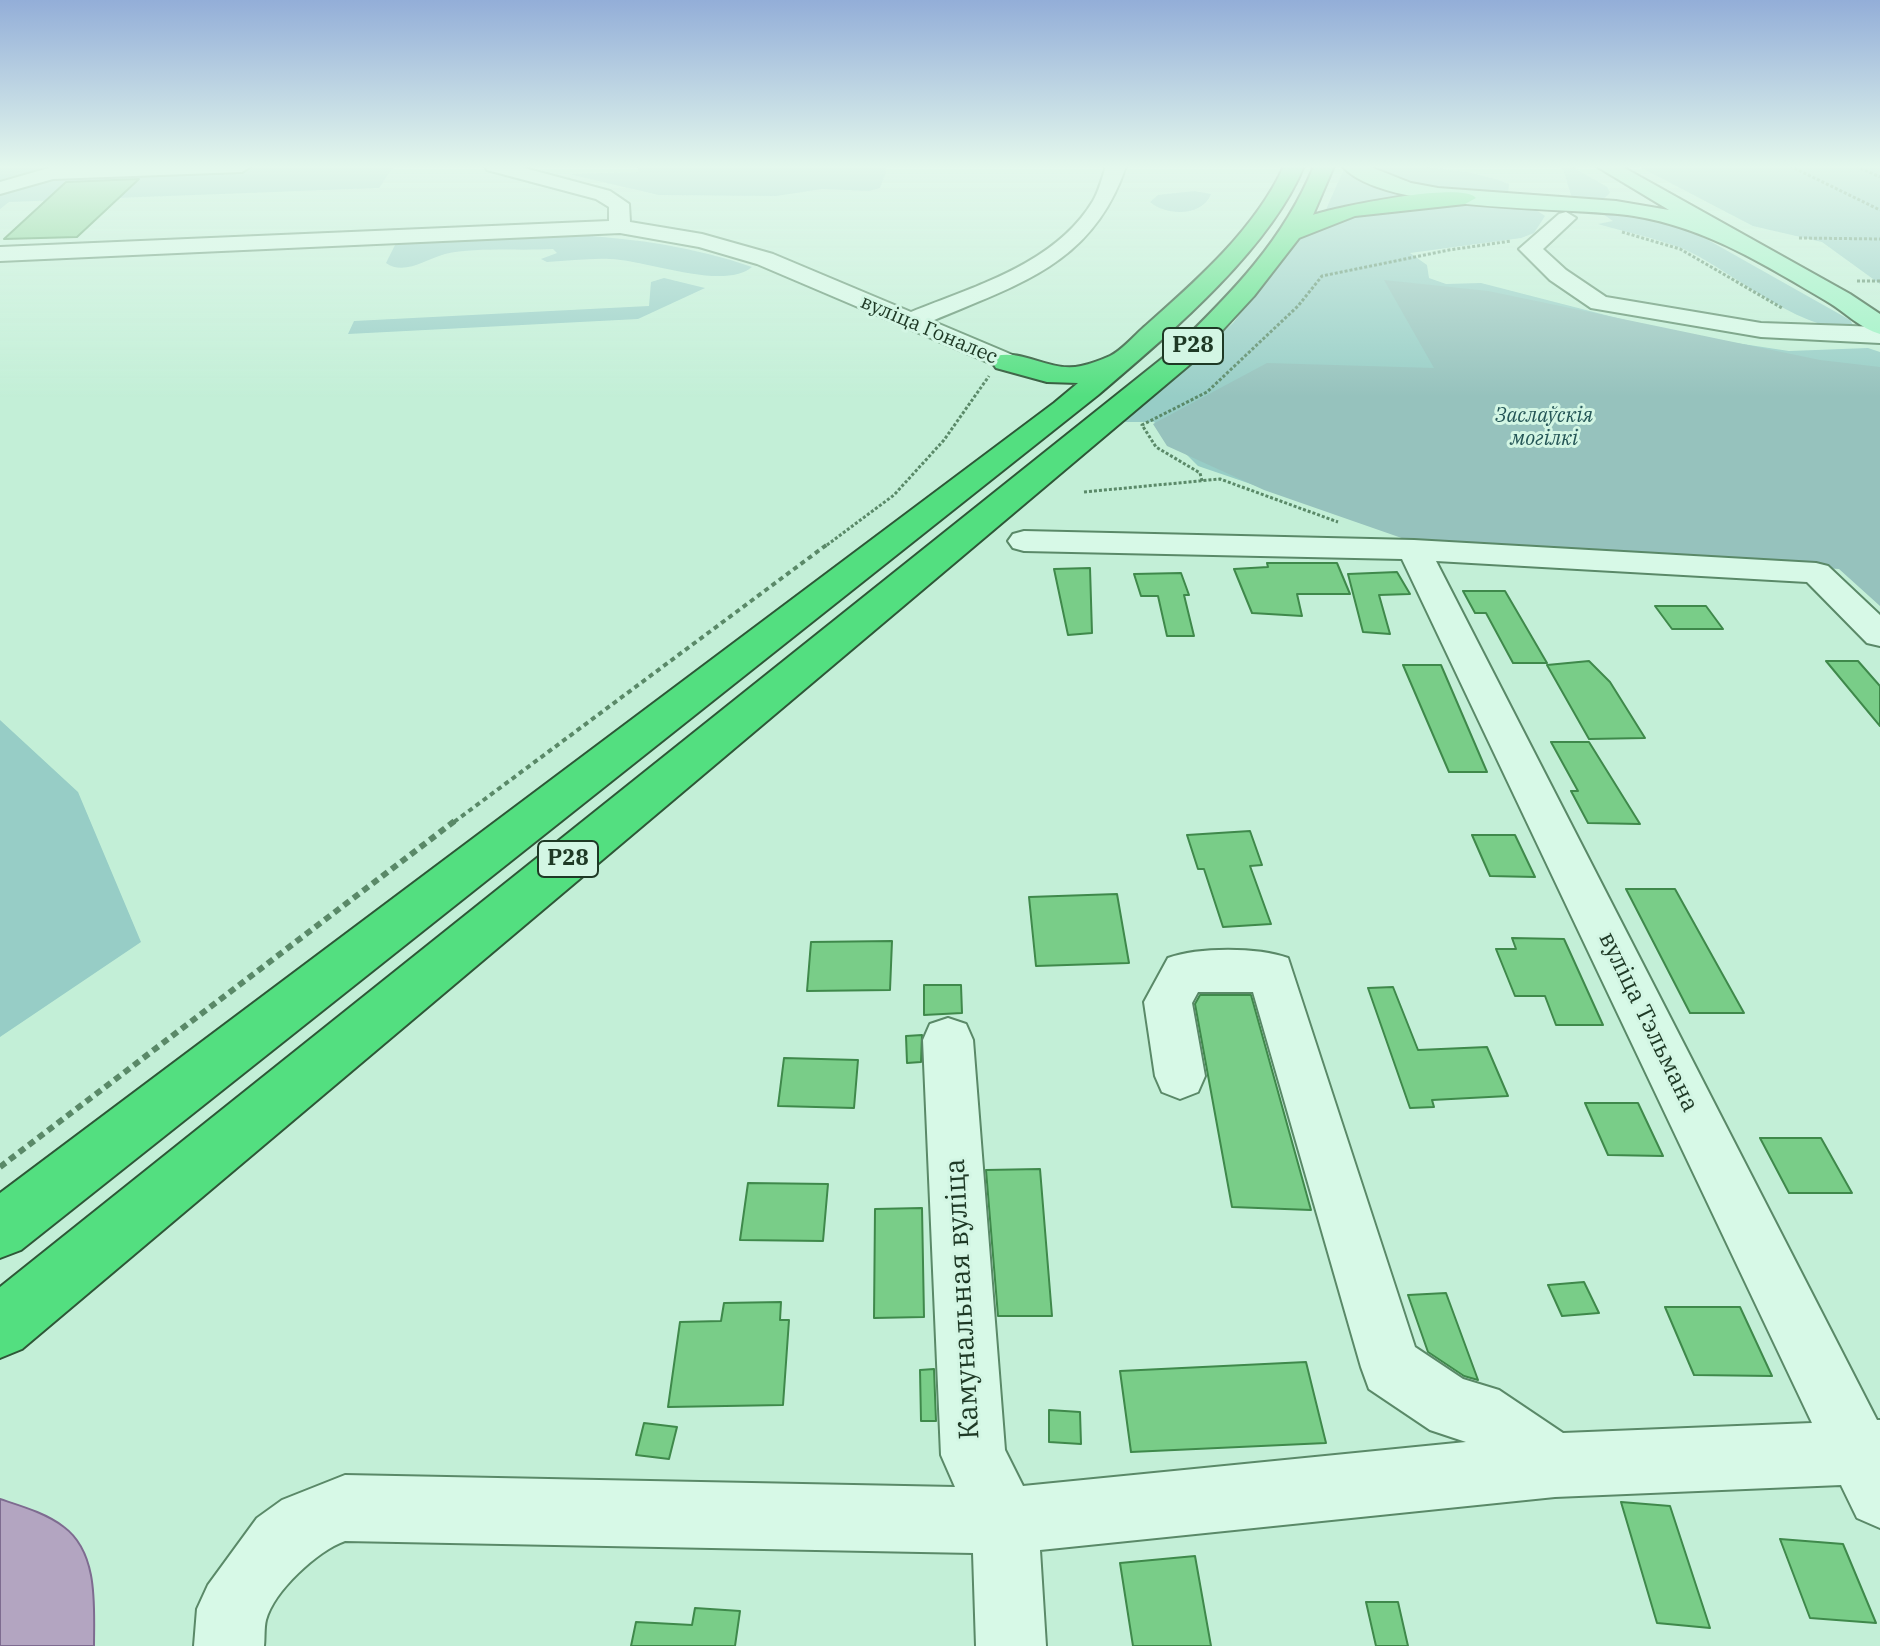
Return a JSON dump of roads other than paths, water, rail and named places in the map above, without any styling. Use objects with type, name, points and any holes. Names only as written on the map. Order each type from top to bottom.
[{"type":"highway","name":"Р28","points":[[4,1226],[1133,352],[1189,300],[1241,243]]},
{"type":"highway","name":"Р28","points":[[0,1327],[539,882],[1132,400],[1230,309],[1283,243]]},
{"type":"highway","points":[[997,370],[1074,378],[1092,373],[1133,352]]},
{"type":"highway","points":[[997,370],[1042,389],[1051,402],[1032,432]]},
{"type":"main road","points":[[1739,243],[1841,299],[1880,326]]},
{"type":"main road","points":[[1841,299],[1880,314]]},
{"type":"street","name":"вуліца Гоналес","points":[[0,254],[257,243]]},
{"type":"street","name":"вуліца Гоналес","points":[[708,243],[765,259],[909,322],[997,370]]},
{"type":"street","points":[[909,322],[1028,270],[1069,243]]},
{"type":"street","points":[[1531,243],[1530,249],[1558,275],[1599,303],[1802,334],[1880,335]]},
{"type":"street","points":[[1024,541],[1414,550],[1816,573],[1880,635]]},
{"type":"street","name":"вуліца Тэльмана","points":[[1414,550],[1873,1467]]},
{"type":"street","points":[[1180,1076],[1168,1002],[1185,972],[1271,972],[1391,1367],[1452,1408],[1477,1412],[1555,1465]]},
{"type":"street","name":"Камунальная вуліца","points":[[948,1040],[973,1455],[1005,1521],[1011,1646]]},
{"type":"street","points":[[229,1646],[232,1609],[281,1542],[305,1523],[345,1508],[1005,1521],[1555,1465],[1873,1467]]},
{"type":"park label","name":"Заслаўскія могілкі","points":[[1544,428]]}]
